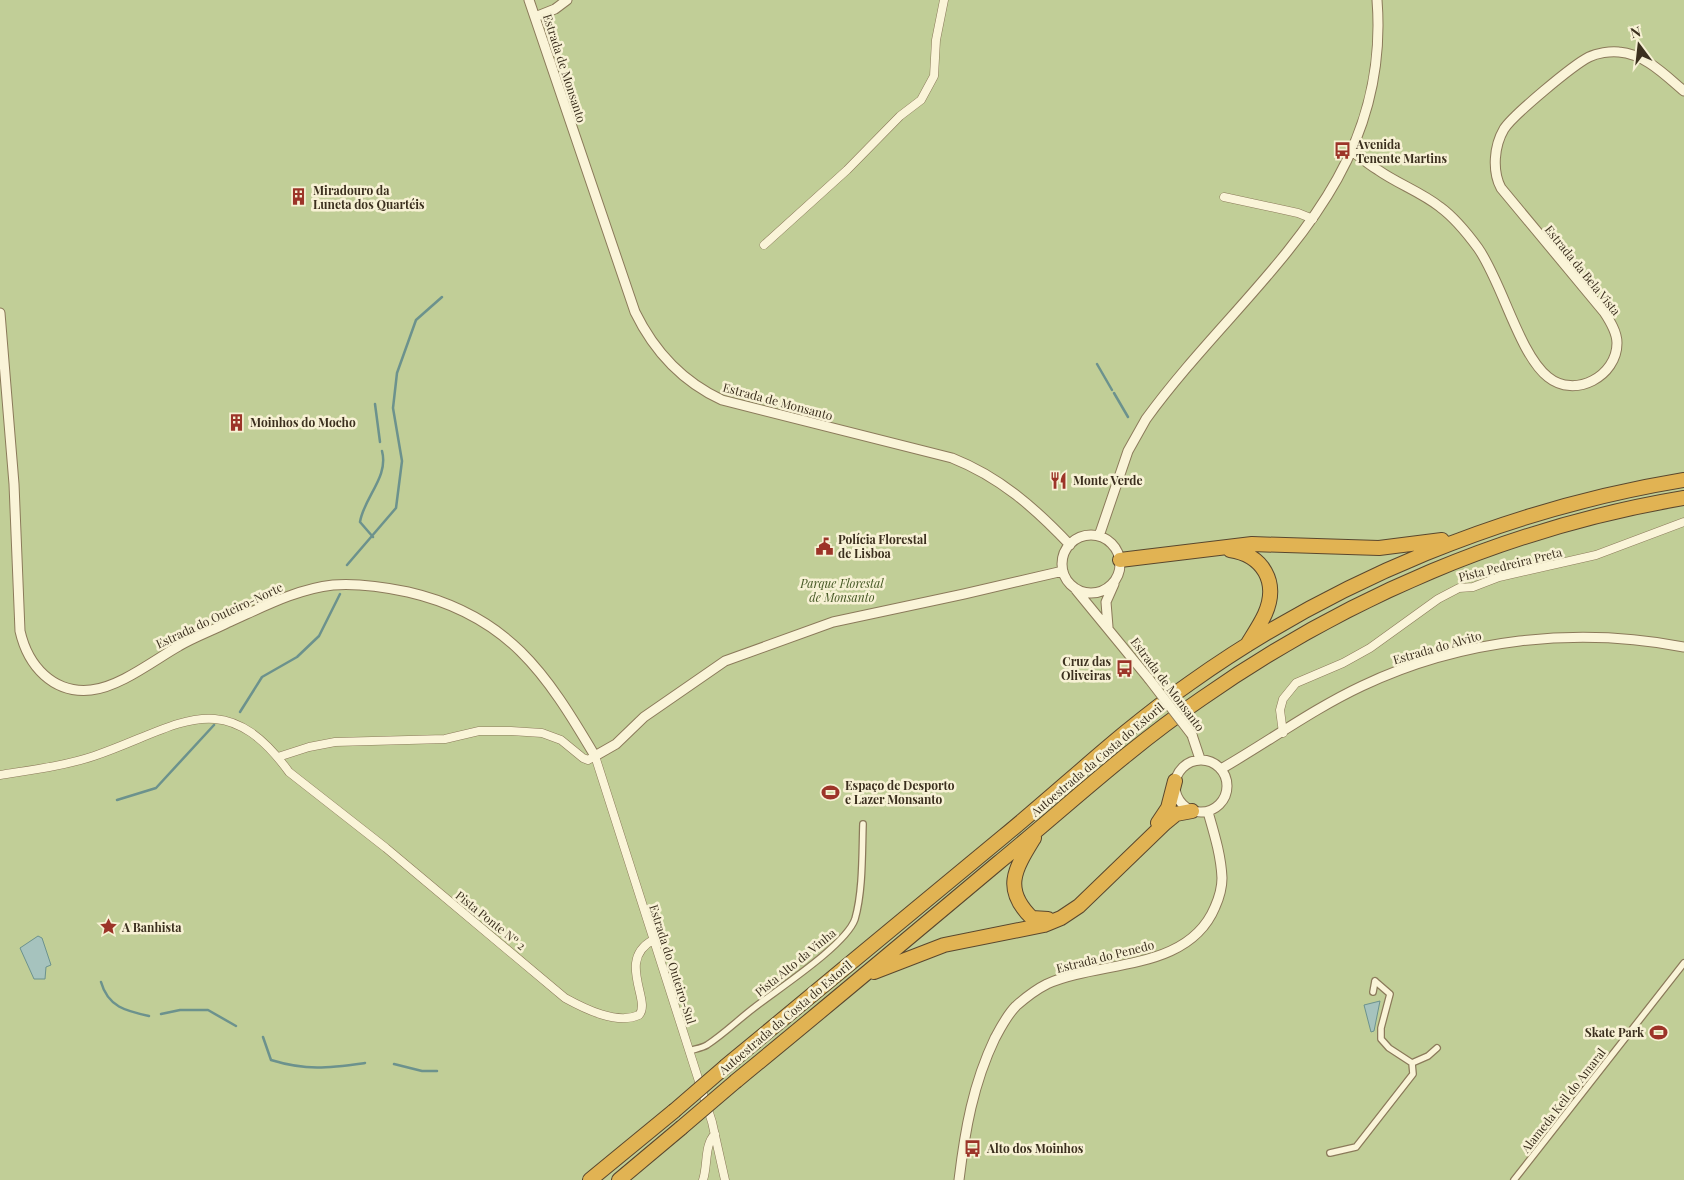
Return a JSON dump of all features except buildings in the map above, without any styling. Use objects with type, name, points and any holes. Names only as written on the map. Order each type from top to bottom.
[{"type":"highway","name":"Autoestrada da Costa do Estoril","points":[[590,1180],[1109,746],[1189,683],[1246,646],[1317,605],[1381,573],[1482,531],[1529,516],[1626,491],[1684,480]]},
{"type":"highway","name":"Autoestrada da Costa do Estoril","points":[[619,1180],[1119,761],[1198,700],[1255,662],[1326,621],[1398,585],[1490,548],[1616,512],[1684,498]]},
{"type":"highway","points":[[1120,560],[1275,543],[1379,548],[1420,544],[1482,531]]},
{"type":"highway","points":[[1219,549],[1243,552],[1252,557],[1266,572],[1269,581],[1270,594],[1266,614],[1246,646]]},
{"type":"highway","points":[[1040,829],[1013,875],[1014,893],[1023,910],[1032,918],[1046,920],[1060,915],[1077,903],[1160,821],[1168,808],[1175,781]]},
{"type":"highway","points":[[864,976],[944,945],[1044,925],[1062,918],[1079,906],[1165,823],[1176,814],[1192,811]]},
{"type":"street","name":"Estrada de Monsanto","points":[[529,0],[634,312],[653,344],[667,362],[692,383],[722,400],[952,458],[975,467],[996,479],[1030,505],[1070,545]]},
{"type":"street","points":[[535,17],[554,9],[567,0]]},
{"type":"street","points":[[764,244],[847,170],[900,116],[921,100],[934,76],[936,40],[944,0]]},
{"type":"street","points":[[1098,536],[1128,451],[1146,419],[1314,219],[1332,188],[1351,150],[1372,87],[1378,36],[1377,0]]},
{"type":"street","name":"Estrada da Bela Vista","points":[[1351,150],[1378,170],[1442,208],[1462,228],[1482,255],[1528,348],[1544,374],[1557,383],[1566,385],[1592,382],[1601,377],[1616,355],[1617,343],[1614,329],[1604,312],[1501,188],[1494,162],[1498,144],[1504,129],[1515,116],[1589,57],[1619,52],[1640,58],[1657,68],[1684,90]]},
{"type":"street","points":[[1224,197],[1298,213],[1314,219]]},
{"type":"street","name":"Estrada do Outeiro-Norte","points":[[0,312],[14,484],[20,632],[28,657],[47,678],[60,686],[76,690],[107,686],[182,644],[287,597],[334,585],[390,588],[455,606],[504,636],[530,660],[558,695],[595,756]]},
{"type":"street","name":"Pista Pedreira Preta","points":[[1283,733],[1280,710],[1283,699],[1296,683],[1343,663],[1370,648],[1438,599],[1458,588],[1473,586],[1499,577],[1596,555],[1684,522]]},
{"type":"street","points":[[1108,627],[1106,602],[1120,571],[1120,560],[1113,545],[1098,536],[1083,537],[1070,545],[1064,554],[1063,570],[1071,584],[1083,592],[1097,592],[1110,586],[1115,581]]},
{"type":"street","points":[[0,775],[92,757],[185,720],[209,717],[232,722],[251,734],[278,757],[309,747],[335,742],[445,739],[487,731],[542,733],[561,740],[588,760],[616,744],[644,717],[725,661],[832,622],[964,594],[1063,570]]},
{"type":"street","name":"Estrada de Monsanto","points":[[1071,584],[1108,627],[1192,735],[1200,760]]},
{"type":"street","name":"Estrada do Alvito","points":[[1221,769],[1353,690],[1383,676],[1428,661],[1500,643],[1546,639],[1613,638],[1684,647]]},
{"type":"street","name":"Estrada do Outeiro-Sul","points":[[595,756],[715,1134],[725,1180]]},
{"type":"street","name":"Pista Ponte Nº 2","points":[[278,757],[289,772],[386,848],[566,998],[580,1006],[618,1017],[633,1018],[639,1015],[642,1008],[635,970],[637,960],[645,944],[653,940]]},
{"type":"street","points":[[1200,760],[1214,763],[1221,769],[1226,778],[1226,794],[1221,803],[1208,812],[1192,811],[1182,805],[1176,797],[1175,781],[1182,767],[1190,762],[1200,760]]},
{"type":"street","name":"Estrada do Penedo","points":[[960,1180],[964,1136],[971,1099],[983,1063],[1002,1026],[1014,1008],[1031,994],[1056,981],[1176,948],[1202,931],[1211,917],[1221,890],[1222,879],[1219,855],[1208,812]]},
{"type":"street","name":"Pista Alto da Vinha","points":[[689,1051],[705,1046],[808,967],[840,939],[852,925],[861,872],[863,824]]},
{"type":"street","name":"Alameda Keil do Amaral","points":[[1514,1180],[1684,963]]},
{"type":"street","points":[[1373,992],[1375,981],[1390,994],[1381,1028],[1381,1039],[1389,1048],[1412,1063]]},
{"type":"street","points":[[1412,1063],[1428,1056],[1437,1048]]},
{"type":"street","points":[[1330,1153],[1356,1147],[1413,1074],[1412,1063]]},
{"type":"street","points":[[703,1180],[708,1164],[708,1143],[715,1134]]},
{"type":"green space","name":"Parque Florestal de Monsanto","points":[[0,0],[1684,0],[1684,1180],[0,1180]]},
{"type":"water","points":[[38,936],[42,938],[51,965],[46,967],[45,979],[34,979],[20,948]]},
{"type":"water","points":[[1380,1001],[1374,1031],[1371,1032],[1364,1005]]},
{"type":"waterway","points":[[347,565],[396,508],[402,461],[393,408],[397,373],[416,320],[442,297]]},
{"type":"waterway","points":[[1097,364],[1112,390]]},
{"type":"waterway","points":[[1114,393],[1128,417]]},
{"type":"waterway","points":[[375,404],[380,442]]},
{"type":"waterway","points":[[373,537],[360,522],[362,513],[382,470],[382,451]]},
{"type":"waterway","points":[[240,712],[262,677],[297,657],[319,636],[340,594]]},
{"type":"waterway","points":[[117,800],[156,788],[214,725]]},
{"type":"waterway","points":[[101,982],[108,997],[113,1002],[126,1010],[149,1016]]},
{"type":"waterway","points":[[161,1014],[180,1010],[208,1010],[236,1026]]},
{"type":"waterway","points":[[263,1037],[271,1060],[307,1067],[365,1063]]},
{"type":"waterway","points":[[394,1064],[422,1071],[437,1071]]},
{"type":"place","name":"Avenida Tenente Martins","points":[[1342,151]]},
{"type":"place","name":"Miradouro da Luneta dos Quartéis","points":[[299,197]]},
{"type":"place","name":"Moinhos do Mocho","points":[[236,422]]},
{"type":"place","name":"Monte Verde","points":[[1059,480]]},
{"type":"place","name":"Polícia Florestal de Lisboa","points":[[824,546]]},
{"type":"place","name":"Cruz das Oliveiras","points":[[1125,668]]},
{"type":"place","name":"Espaço de Desporto e Lazer Monsanto","points":[[831,792]]},
{"type":"place","name":"A Banhista","points":[[108,927]]},
{"type":"place","name":"Skate Park","points":[[1658,1032]]},
{"type":"place","name":"Alto dos Moinhos","points":[[973,1148]]}]
